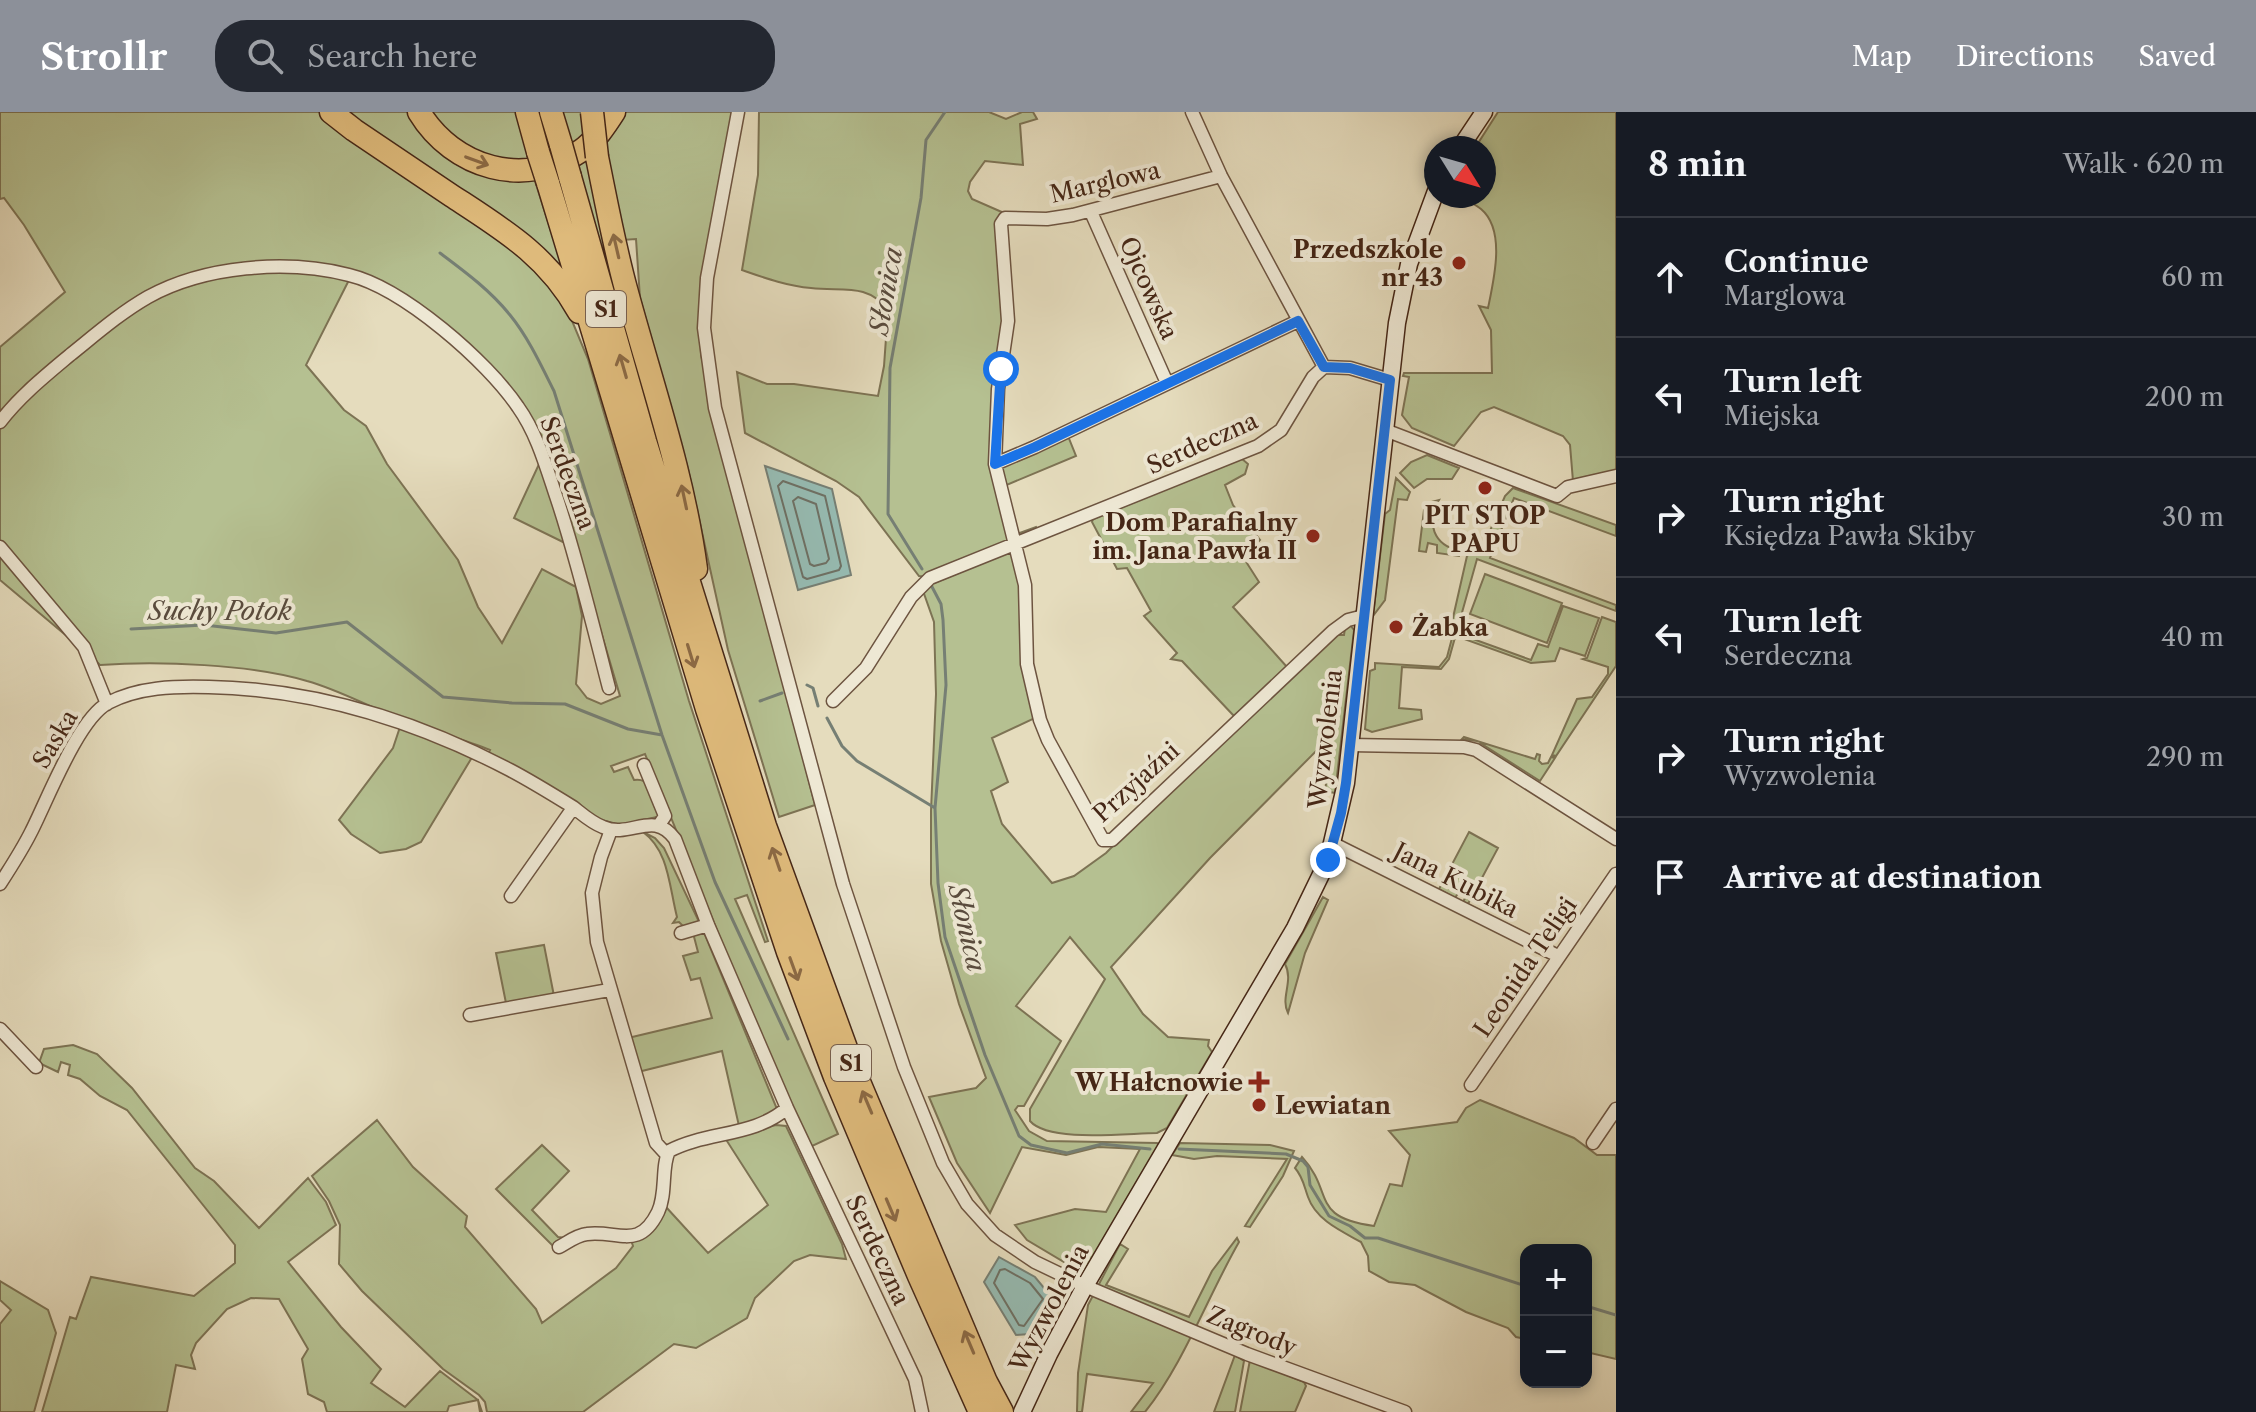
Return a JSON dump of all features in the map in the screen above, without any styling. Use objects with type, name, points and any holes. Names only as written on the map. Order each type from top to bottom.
[{"type":"highway","points":[[331,112],[536,254],[574,302],[595,341]]},
{"type":"highway","points":[[419,112],[429,128],[450,149],[473,162],[514,170],[559,163],[583,150],[602,131],[614,112]]},
{"type":"highway","name":"S1","points":[[527,112],[538,152],[559,180],[615,339],[765,826],[854,1070],[1002,1412]]},
{"type":"highway","name":"S1","points":[[551,112],[561,145],[559,180],[595,341],[711,723],[793,965],[847,1106],[980,1412]]},
{"type":"highway","points":[[592,112],[597,157],[626,288],[684,495],[703,629]]},
{"type":"street","name":"Zagrody","points":[[738,112],[707,278],[704,328],[715,408],[843,884],[904,1067],[943,1163],[967,1204],[995,1235],[1035,1262],[1247,1354],[1405,1412]]},
{"type":"street","points":[[1192,112],[1221,176],[1324,367],[1350,368],[1390,380]]},
{"type":"street","points":[[1468,136],[1484,112]]},
{"type":"street","name":"Marglowa","points":[[995,464],[998,389],[1008,321],[1001,224],[1005,218],[1047,219],[1091,212],[1221,176]]},
{"type":"street","name":"Wyzwolenia","points":[[1026,1405],[1085,1286],[1295,928],[1334,844],[1350,745],[1397,323],[1409,264],[1430,208]]},
{"type":"street","name":"Ojcowska","points":[[1091,212],[1167,383]]},
{"type":"street","name":"Serdeczna","points":[[0,422],[28,390],[111,322],[148,297],[181,283],[245,269],[274,268],[315,269],[350,275],[372,284],[422,314],[471,353],[497,379],[519,408],[536,440],[571,544],[609,688]]},
{"type":"street","points":[[1014,545],[995,464],[1298,321]]},
{"type":"street","name":"Serdeczna","points":[[833,701],[866,668],[922,584],[941,573],[1258,446],[1281,430],[1313,377],[1324,367]]},
{"type":"street","points":[[1385,430],[1557,496],[1568,487],[1616,476]]},
{"type":"street","name":"Przyjaźni","points":[[1014,545],[1025,585],[1027,664],[1040,720],[1065,774],[1105,842],[1112,840],[1333,631],[1348,620],[1364,616]]},
{"type":"street","points":[[0,547],[84,647],[107,704],[139,691],[184,686],[237,687],[340,702],[470,749],[611,830],[659,825],[665,816],[644,765]]},
{"type":"street","name":"Saska","points":[[0,884],[20,852],[83,730],[107,704]]},
{"type":"street","points":[[1350,745],[1464,747],[1476,750],[1616,839]]},
{"type":"street","points":[[511,896],[573,808]]},
{"type":"street","name":"Serdeczna","points":[[659,825],[675,839],[708,925],[787,1108],[915,1379],[922,1412]]},
{"type":"street","points":[[611,830],[592,893],[597,942],[656,1143],[667,1155]]},
{"type":"street","name":"Jana Kubika","points":[[1334,844],[1558,956]]},
{"type":"street","name":"Leonida Teligi","points":[[1471,1085],[1616,874]]},
{"type":"street","points":[[681,933],[708,925]]},
{"type":"street","points":[[470,1015],[609,990]]},
{"type":"street","points":[[0,1029],[36,1067]]},
{"type":"street","points":[[559,1247],[586,1234],[626,1237],[644,1231],[660,1206],[667,1155],[674,1149],[763,1124],[787,1108]]},
{"type":"street","points":[[1593,1143],[1616,1109]]},
{"type":"green space","points":[[0,112],[325,112],[344,130],[500,233],[530,257],[565,304],[588,359],[689,701],[768,941],[765,942],[747,895],[735,899],[838,1134],[810,1147],[645,754],[611,766],[614,772],[628,767],[634,780],[649,785],[660,811],[657,817],[619,825],[595,818],[488,754],[490,750],[396,717],[320,685],[284,675],[232,667],[149,663],[100,665],[92,656],[62,614],[0,542],[0,426],[75,355],[148,301],[195,281],[221,276],[300,273],[350,278],[306,365],[344,410],[366,426],[387,464],[458,560],[478,607],[502,643],[542,569],[576,587],[582,616],[576,684],[587,698],[601,704],[620,696],[555,477],[522,403],[499,374],[451,331],[412,302],[371,279],[330,266],[303,262],[245,264],[188,277],[138,298],[103,324],[28,386],[0,417],[0,347],[65,292],[24,225],[4,198],[0,199]]},
{"type":"green space","points":[[341,112],[412,112],[432,143],[533,175],[567,281]]},
{"type":"green space","points":[[428,112],[517,112],[530,154],[569,140],[560,112],[583,112],[590,131],[559,154],[508,163],[467,151]]},
{"type":"green space","points":[[619,112],[732,112],[700,313],[701,355],[815,805],[779,817],[728,650],[688,469],[640,298],[636,239],[622,240],[605,134]]},
{"type":"green space","points":[[759,112],[989,112],[1006,119],[1022,112],[1033,112],[1037,119],[1020,124],[1023,165],[985,161],[970,182],[968,191],[972,199],[1004,213],[1005,306],[999,364],[992,380],[996,398],[992,460],[1010,540],[928,577],[919,576],[859,497],[836,481],[745,433],[737,372],[767,384],[794,384],[878,396],[884,366],[888,310],[880,301],[862,292],[793,285],[742,270],[758,175]]},
{"type":"green space","points":[[1498,112],[1616,112],[1616,471],[1573,481],[1570,445],[1563,436],[1494,407],[1481,412],[1454,446],[1412,428],[1402,415],[1409,377],[1403,376],[1404,373],[1492,373],[1491,330],[1479,306],[1488,308],[1496,242],[1489,218],[1480,208],[1496,208],[1496,136],[1483,136]]},
{"type":"green space","points":[[588,151],[676,494],[681,528],[573,161]]},
{"type":"green space","points":[[1173,383],[1175,385],[1068,436],[1076,456],[1004,486],[1017,534],[1036,527],[1038,532],[1016,538],[998,470],[1000,466]]},
{"type":"green space","points":[[1427,455],[1459,468],[1452,479],[1427,479],[1414,488],[1400,473],[1411,462]]},
{"type":"green space","points":[[1241,458],[1248,464],[1245,474],[1225,485],[1233,505],[1260,540],[1243,557],[1259,582],[1233,607],[1287,667],[1234,716],[1182,661],[1171,659],[1177,653],[1144,616],[1151,611],[1127,568],[1117,569],[1092,522]]},
{"type":"green space","points":[[540,462],[567,544],[514,518]]},
{"type":"green space","points":[[1396,478],[1410,492],[1407,500],[1398,499],[1385,600],[1373,616],[1385,514],[1390,510]]},
{"type":"green space","points":[[1513,488],[1616,525],[1616,536],[1514,498],[1490,558],[1616,605],[1616,611],[1477,559],[1449,659],[1441,669],[1402,667],[1399,708],[1421,710],[1422,719],[1372,732],[1365,729],[1370,671],[1375,669],[1375,663],[1439,667],[1447,657],[1467,556],[1474,552],[1480,554],[1505,496]]},
{"type":"green space","points":[[1439,500],[1433,517],[1434,532],[1444,544],[1460,551],[1459,556],[1437,553],[1437,545],[1428,543],[1426,552],[1419,551],[1424,510],[1428,510],[1431,502]]},
{"type":"green space","points":[[0,550],[81,648],[0,580]]},
{"type":"green space","points":[[1011,551],[1018,573],[1035,718],[992,738],[1008,782],[991,791],[1002,824],[1052,883],[1074,876],[1106,853],[1200,759],[1334,635],[1344,635],[1345,628],[1350,625],[1354,630],[1335,793],[1325,791],[1333,734],[1210,858],[1111,967],[1143,1014],[1168,1037],[1209,1040],[1208,1046],[1212,1052],[1167,1128],[1157,1133],[1071,1134],[1040,1128],[1030,1121],[1030,1109],[1105,979],[1070,937],[1016,1006],[1061,1041],[1024,1106],[1018,1106],[1015,1110],[1029,1131],[1047,1141],[1157,1143],[1159,1146],[1084,1274],[1027,1240],[1015,1225],[1075,1209],[1106,1212],[1140,1149],[1098,1147],[1066,1155],[1022,1147],[990,1213],[957,1163],[929,1097],[976,1088],[986,1078],[959,1004],[941,941],[931,884],[936,694],[934,622],[922,588]]},
{"type":"green space","points":[[1485,574],[1562,603],[1547,643],[1470,614]]},
{"type":"green space","points":[[1563,606],[1599,618],[1585,656],[1560,648],[1555,661],[1531,663],[1464,639],[1465,636],[1531,660],[1538,644],[1548,647]]},
{"type":"green space","points":[[1602,617],[1616,622],[1616,666],[1556,756],[1552,755],[1577,699],[1592,697],[1608,674],[1608,667],[1583,659],[1587,658]]},
{"type":"green space","points":[[401,724],[470,749],[471,759],[421,842],[406,849],[380,853],[351,834],[339,820],[393,748]]},
{"type":"green space","points":[[1477,741],[1535,759],[1537,754],[1540,755],[1542,764],[1548,763],[1551,757],[1555,758],[1540,781]]},
{"type":"green space","points":[[643,832],[655,838],[664,848],[701,926],[687,930],[679,922],[673,923],[677,917],[667,870],[658,849]]},
{"type":"green space","points":[[1469,832],[1498,848],[1468,904],[1463,902],[1469,891],[1462,887],[1455,898],[1439,889]]},
{"type":"green space","points":[[1323,897],[1328,900],[1305,953],[1288,1013],[1285,964]]},
{"type":"green space","points":[[703,930],[777,1109],[772,1115],[739,1126],[722,1051],[638,1072],[628,1038],[712,1018],[700,978],[691,980],[683,956],[698,952],[693,933]]},
{"type":"green space","points":[[544,945],[554,996],[497,1005],[506,1003],[496,953]]},
{"type":"green space","points":[[73,1045],[97,1054],[132,1088],[195,1168],[214,1181],[259,1228],[308,1178],[326,1202],[336,1225],[288,1262],[341,1327],[381,1369],[371,1383],[405,1407],[440,1371],[478,1400],[449,1406],[447,1412],[327,1412],[324,1402],[308,1394],[302,1359],[308,1349],[279,1299],[251,1298],[227,1309],[196,1343],[191,1355],[195,1369],[176,1365],[167,1412],[42,1412],[70,1317],[76,1319],[91,1277],[194,1296],[235,1263],[235,1245],[127,1110],[100,1096],[80,1079],[68,1075],[70,1065],[61,1062],[58,1072],[39,1063],[44,1049]]},
{"type":"green space","points":[[1480,1100],[1574,1138],[1597,1155],[1616,1155],[1616,1359],[1592,1353],[1592,1244],[1520,1244],[1520,1338],[1508,1328],[1466,1312],[1415,1285],[1389,1282],[1369,1271],[1368,1256],[1361,1242],[1330,1224],[1312,1205],[1295,1168],[1302,1157],[1312,1170],[1331,1210],[1354,1222],[1374,1226],[1390,1184],[1402,1186],[1410,1155],[1389,1131],[1457,1122],[1466,1108]]},
{"type":"green space","points":[[377,1120],[413,1167],[467,1216],[465,1227],[536,1309],[542,1323],[616,1268],[633,1246],[631,1240],[666,1207],[708,1253],[768,1205],[725,1138],[776,1125],[786,1126],[842,1244],[846,1259],[810,1255],[794,1261],[755,1298],[747,1318],[696,1348],[674,1344],[583,1412],[487,1412],[485,1402],[479,1395],[443,1369],[362,1291],[339,1264],[340,1225],[312,1176]]},
{"type":"green space","points":[[1180,1143],[1270,1145],[1294,1151],[1283,1176],[1250,1227],[1245,1226],[1287,1159],[1217,1156],[1194,1159],[1172,1155]]},
{"type":"green space","points":[[542,1145],[569,1171],[532,1210],[558,1237],[566,1238],[554,1247],[496,1189]]},
{"type":"green space","points":[[1237,1238],[1239,1242],[1183,1352],[1145,1412],[1131,1412],[1153,1383],[1087,1374],[1082,1412],[1077,1412],[1078,1373],[1088,1305],[1120,1244],[1128,1249],[1106,1285],[1189,1317],[1212,1271]]},
{"type":"green space","points":[[0,1281],[48,1310],[56,1333],[34,1412],[0,1412],[0,1324],[11,1310],[0,1300]]},
{"type":"green space","points":[[1235,1355],[1244,1361],[1235,1412],[1214,1412]]},
{"type":"green space","points":[[1250,1360],[1304,1382],[1306,1386],[1295,1412],[1240,1412]]},
{"type":"water","points":[[765,466],[832,489],[851,575],[798,590]]},
{"type":"water","points":[[999,1257],[1035,1277],[1054,1300],[1030,1334],[1016,1335],[984,1282]]},
{"type":"waterway","name":"Słonica","points":[[922,569],[888,514],[890,368],[921,198],[926,140],[945,112]]},
{"type":"waterway","points":[[440,253],[485,289],[510,315],[554,391],[662,735],[715,882],[788,1039]]},
{"type":"waterway","name":"Słonica","points":[[930,583],[941,604],[946,685],[935,808],[938,883],[945,937],[985,1055],[1019,1136],[1031,1145],[1067,1153],[1102,1144],[1150,1149]]},
{"type":"waterway","name":"Suchy Potok","points":[[131,629],[204,625],[276,633],[347,622],[443,697],[565,704],[628,729],[662,735]]},
{"type":"waterway","points":[[807,685],[813,688],[818,706]]},
{"type":"waterway","points":[[760,701],[782,693]]},
{"type":"waterway","name":"Suchy Potok","points":[[827,718],[842,746],[857,761],[935,808]]},
{"type":"waterway","name":"Słonica","points":[[1179,1149],[1286,1154],[1303,1161],[1308,1167],[1310,1185],[1329,1216],[1350,1226],[1365,1238],[1378,1238],[1520,1284]]},
{"type":"waterway","name":"Słonica","points":[[1592,1308],[1616,1315]]},
{"type":"place","name":"Przedszkole nr 43","points":[[1459,263]]},
{"type":"place","name":"PIT STOP PAPU","points":[[1485,488]]},
{"type":"place","name":"Dom Parafialny im. Jana Pawła II","points":[[1313,536]]},
{"type":"place","name":"Żabka","points":[[1396,627]]},
{"type":"place","name":"W Hałcnowie","points":[[1259,1082]]},
{"type":"place","name":"Lewiatan","points":[[1259,1105]]},
{"type":"route","points":[[1001,369],[995,464],[1298,321],[1324,367],[1350,368],[1390,380],[1346,783],[1328,860]]}]
